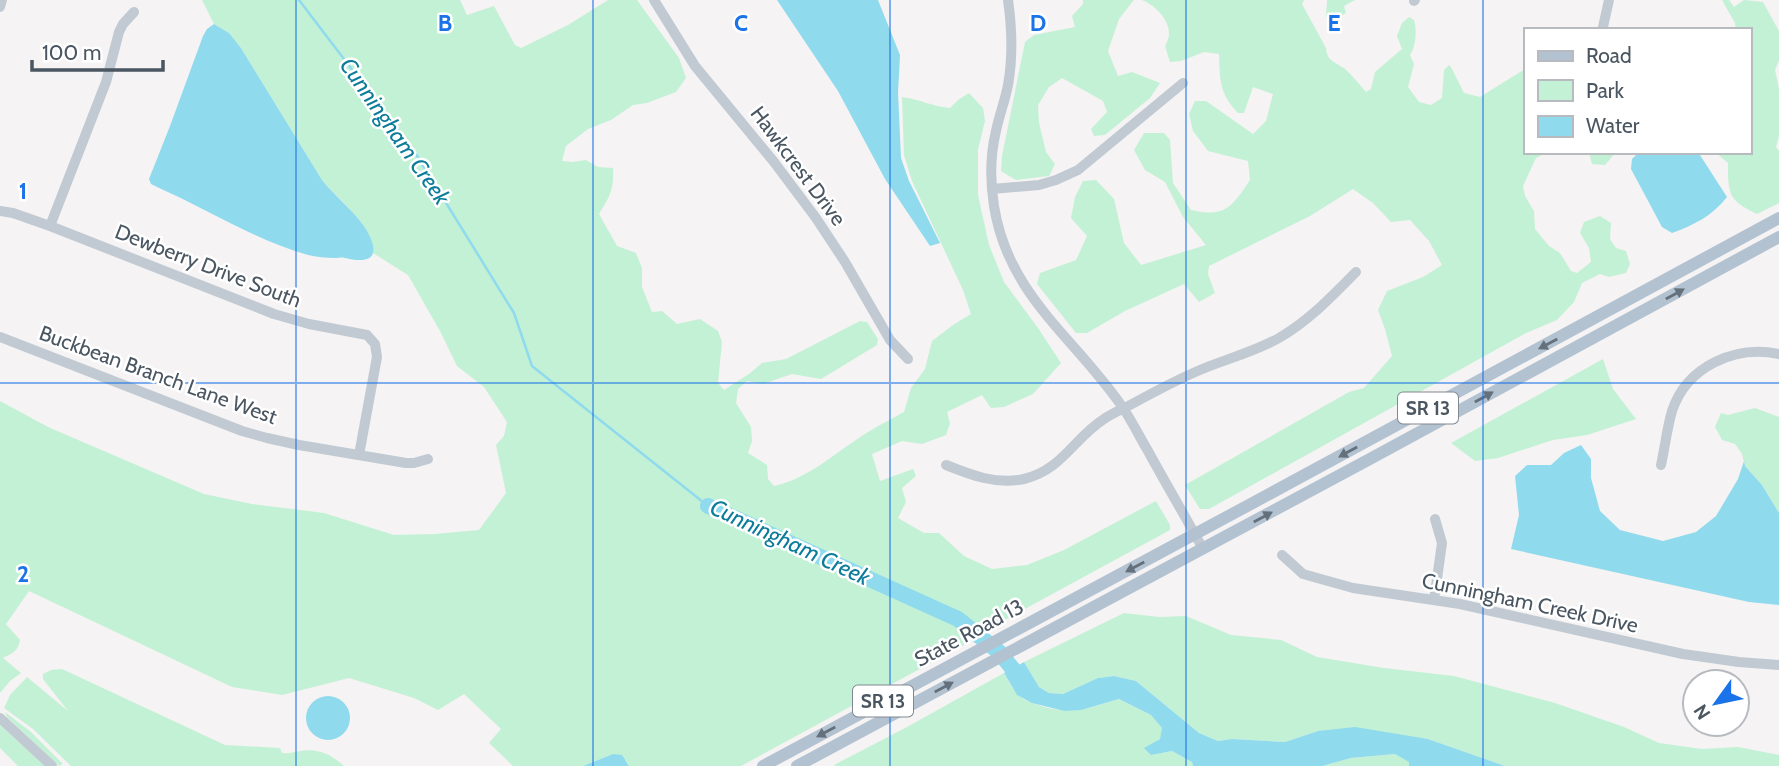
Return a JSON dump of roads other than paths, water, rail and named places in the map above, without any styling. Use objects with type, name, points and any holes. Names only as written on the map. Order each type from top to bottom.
[{"type":"main road","name":"SR 13","points":[[1195,535],[1779,218]]},
{"type":"main road","name":"SR 13","points":[[1203,549],[1779,237]]},
{"type":"main road","points":[[1608,311],[1615,326]]},
{"type":"main road","name":"State Road 13","points":[[763,766],[1195,535]]},
{"type":"main road","name":"State Road 13","points":[[797,766],[1203,549]]},
{"type":"street","points":[[0,7],[2,0]]},
{"type":"street","name":"Hawkcrest Drive","points":[[654,0],[695,66],[816,218],[890,340],[908,359]]},
{"type":"street","points":[[1008,0],[1011,59],[992,152],[992,189],[1003,243],[1025,288],[1124,408],[1203,549]]},
{"type":"street","points":[[1603,27],[1609,0]]},
{"type":"street","points":[[50,226],[106,82],[122,24],[134,12]]},
{"type":"street","points":[[992,189],[1039,185],[1078,170],[1183,83]]},
{"type":"street","name":"Dewberry Drive South","points":[[0,211],[50,226],[274,314],[367,335],[375,344],[377,356],[359,455]]},
{"type":"street","points":[[946,465],[993,480],[1010,481],[1036,475],[1060,460],[1098,424],[1124,408],[1167,384],[1281,337],[1317,311],[1356,272]]},
{"type":"street","name":"Buckbean Branch Lane West","points":[[0,337],[242,431],[406,463],[428,459]]},
{"type":"street","points":[[1661,465],[1672,411],[1679,396],[1697,374],[1720,359],[1732,355],[1760,351],[1779,354]]},
{"type":"street","points":[[1434,600],[1442,543],[1435,519]]},
{"type":"street","name":"Cunningham Creek Drive","points":[[1282,555],[1303,575],[1353,588],[1507,614],[1683,654],[1779,665]]},
{"type":"street","points":[[0,718],[52,766]]},
{"type":"water","points":[[777,0],[878,0],[900,55],[898,93],[901,158],[909,181],[940,243],[930,246],[885,179],[838,91]]},
{"type":"water","points":[[214,24],[229,33],[241,48],[322,180],[363,225],[372,242],[373,254],[370,258],[361,260],[321,257],[288,249],[151,184],[149,179],[203,36]]},
{"type":"water","points":[[1637,154],[1699,154],[1727,197],[1702,219],[1672,233],[1662,227],[1631,169],[1632,159]]},
{"type":"water","points":[[1581,445],[1591,459],[1591,478],[1600,511],[1620,530],[1663,541],[1696,532],[1716,516],[1738,479],[1744,461],[1779,513],[1779,605],[1749,602],[1511,549],[1519,515],[1515,476],[1527,465],[1551,465],[1564,453]]},
{"type":"water","points":[[1024,662],[1039,687],[1049,693],[1063,694],[1098,678],[1114,676],[1136,681],[1199,733],[1218,741],[1232,739],[1285,742],[1318,731],[1355,727],[1428,739],[1505,766],[1409,766],[1409,762],[1395,754],[1351,758],[1322,766],[1193,766],[1192,762],[1172,751],[1151,755],[1144,748],[1160,739],[1162,728],[1151,715],[1119,699],[1081,710],[1065,711],[1032,703],[1017,695],[1004,673]]},
{"type":"water","points":[[328,696],[344,702],[350,718],[344,734],[328,740],[312,734],[306,718],[312,702]]},
{"type":"water","points":[[613,754],[622,755],[629,766],[583,766]]},
{"type":"waterway","name":"Cunningham Creek","points":[[299,0],[414,151],[514,313],[532,366],[708,506]]},
{"type":"waterway","name":"Cunningham Creek","points":[[708,506],[958,619],[999,652],[1025,684]]}]
